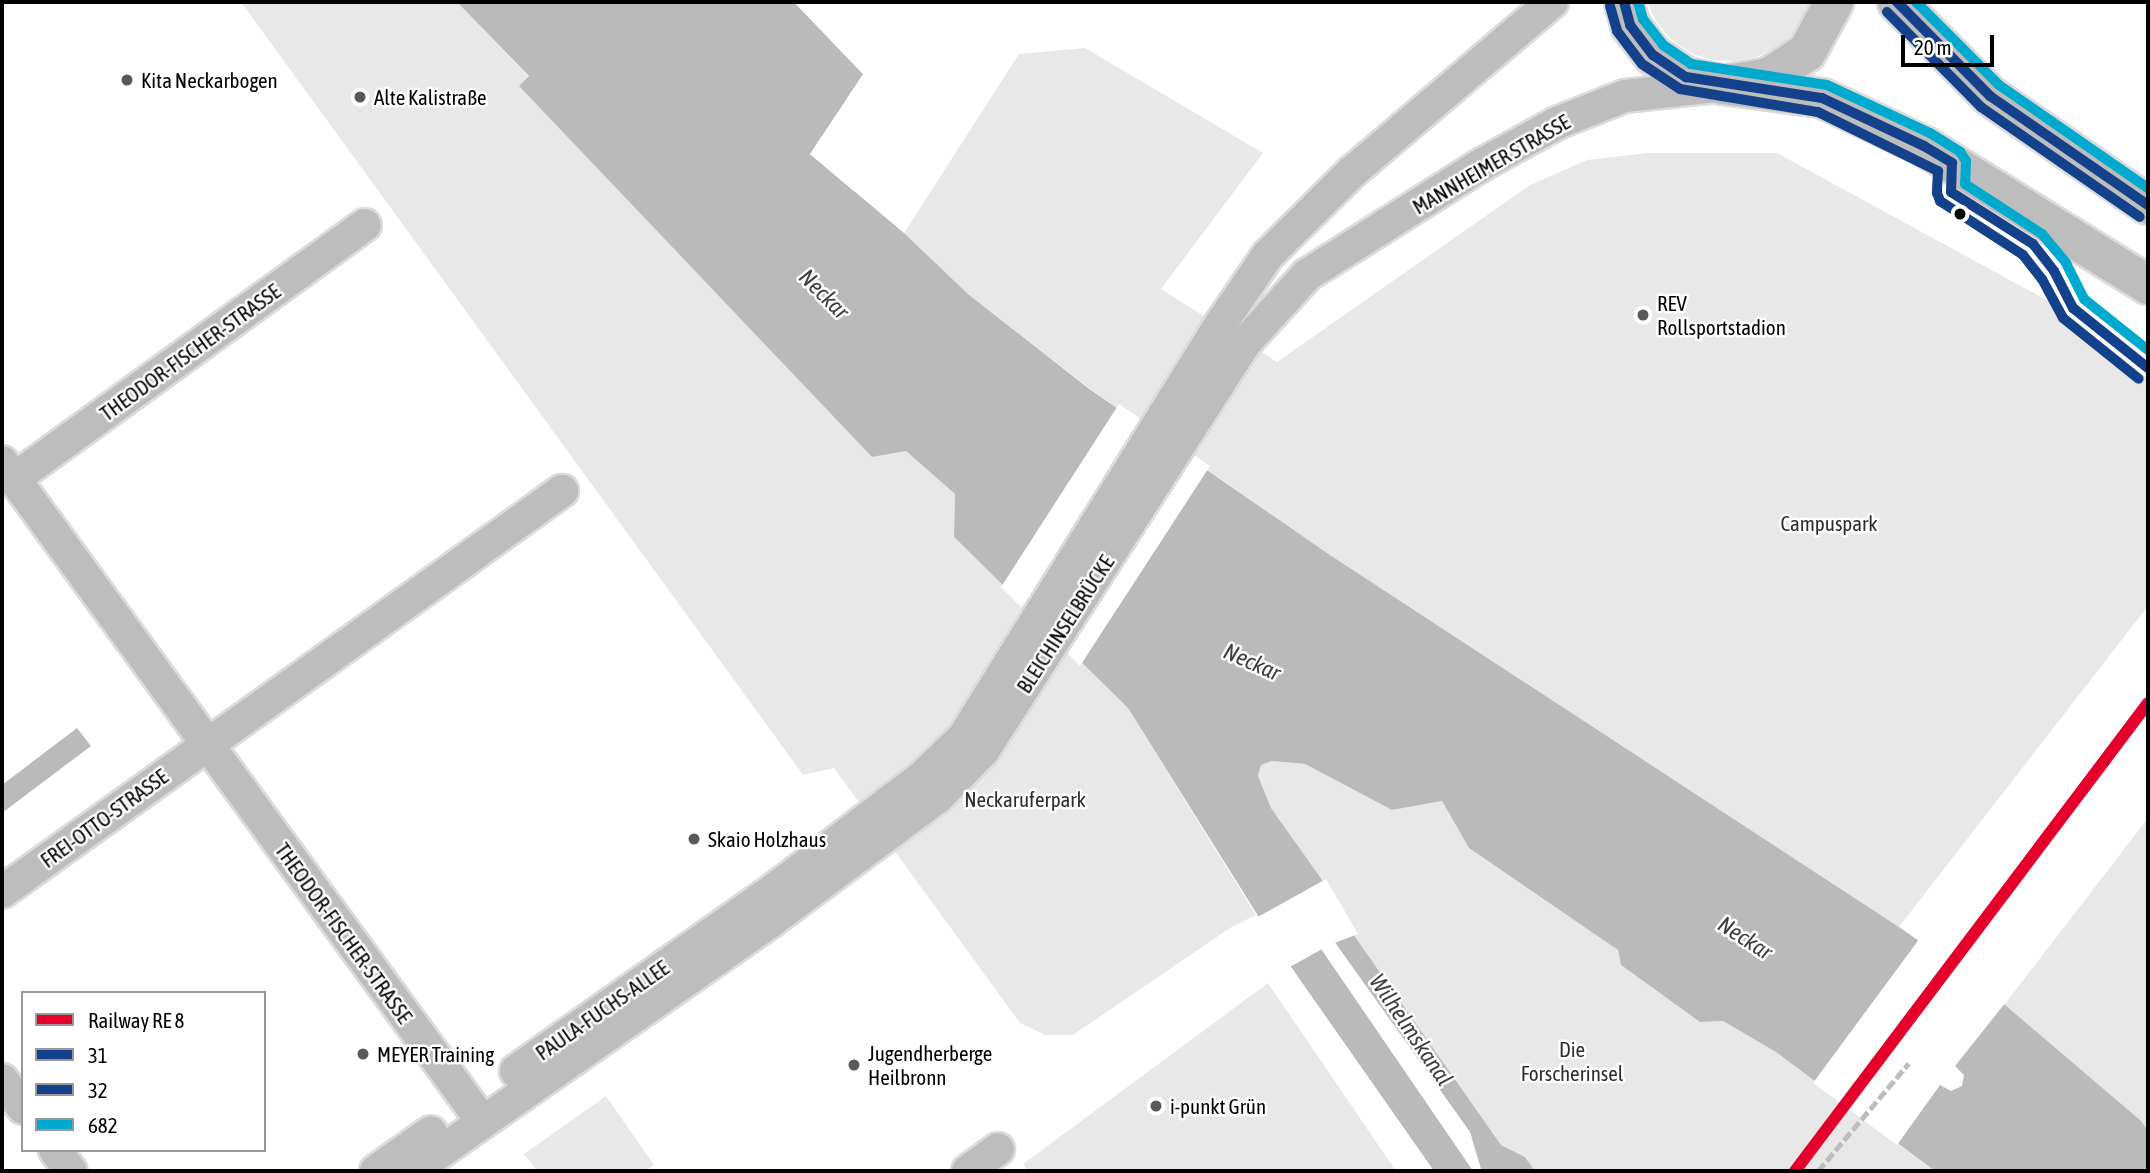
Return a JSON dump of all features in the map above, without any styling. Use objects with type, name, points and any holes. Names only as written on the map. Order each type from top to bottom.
[{"type":"main road","points":[[1624,2],[1630,25],[1653,55],[1686,77],[1723,85],[1769,77],[1807,52],[1834,2]]},
{"type":"main road","points":[[1897,2],[1990,96],[2148,205]]},
{"type":"main road","name":"MANNHEIMER STRASSE","points":[[1723,85],[1822,98],[1913,141],[2148,285]]},
{"type":"street","name":"BLEICHINSELBRÜCKE","points":[[973,744],[1220,325],[1268,255],[1351,173],[1552,2]]},
{"type":"street","name":"MANNHEIMER STRASSE","points":[[1246,342],[1307,275],[1481,165],[1557,123],[1625,96],[1723,85]]},
{"type":"street","name":"THEODOR-FISCHER-STRASSE","points":[[365,225],[8,471],[475,1113]]},
{"type":"street","name":"BLEICHINSELBRÜCKE","points":[[835,859],[922,777],[973,744],[1246,342]]},
{"type":"street","points":[[207,744],[562,491]]},
{"type":"street","name":"FREI-OTTO-STRASSE","points":[[2,892],[207,744]]},
{"type":"street","name":"PAULA-FUCHS-ALLEE","points":[[376,1171],[475,1113],[835,859]]},
{"type":"street","points":[[2,1080],[21,1105]]},
{"type":"street","name":"PAULA-FUCHS-ALLEE","points":[[413,1171],[475,1113]]},
{"type":"street","points":[[968,1171],[998,1149]]},
{"type":"street","points":[[57,1152],[71,1171]]},
{"type":"green space","name":"Neckaruferpark","points":[[241,2],[457,2],[529,77],[520,87],[872,457],[906,451],[955,494],[954,537],[1128,708],[1256,915],[1230,928],[1073,1035],[1045,1035],[1020,1023],[834,768],[803,775]]},
{"type":"green space","points":[[1647,2],[1811,2],[1794,33],[1777,47],[1757,57],[1735,61],[1712,60],[1691,53],[1672,40],[1657,23]]},
{"type":"green space","name":"Campuspark","points":[[1085,48],[1263,153],[1161,289],[1277,362],[1530,185],[1587,160],[1648,153],[1777,153],[2052,303],[2148,379],[2148,606],[1899,927],[1330,555],[1089,388],[968,294],[904,233],[1019,54]]},
{"type":"green space","name":"Die Forscherinsel","points":[[1272,761],[1305,764],[1392,810],[1442,801],[1469,848],[1618,950],[1621,965],[1700,1022],[1723,1021],[1776,1052],[1935,1171],[1535,1171],[1525,1157],[1501,1145],[1344,921],[1325,884],[1271,808],[1258,776],[1261,765]]},
{"type":"green space","points":[[2148,818],[2148,1130],[2140,1120],[2004,1005]]},
{"type":"green space","points":[[1268,983],[1396,1171],[1028,1171],[1023,1164]]},
{"type":"green space","points":[[606,1096],[654,1165],[645,1171],[537,1171],[524,1154]]},
{"type":"water","points":[[457,2],[794,2],[864,75],[810,154],[904,233],[968,294],[1088,388],[1330,555],[1899,927],[1978,982],[2140,1120],[2148,1130],[2148,1171],[1935,1171],[1776,1052],[1723,1021],[1700,1022],[1621,965],[1618,950],[1469,848],[1442,801],[1392,810],[1305,764],[1272,761],[1261,765],[1258,776],[1271,808],[1325,884],[1344,921],[1501,1145],[1525,1157],[1535,1171],[1473,1171],[1434,1171],[1282,954],[1128,708],[954,537],[955,494],[906,451],[872,457],[519,86],[529,76]],"holes":[[[1329,934],[1470,1132],[1481,1169],[1473,1171],[1315,940]]]},
{"type":"water","points":[[77,728],[91,746],[2,813],[2,785]]},
{"type":"pier","points":[[794,2],[799,2],[867,74],[815,153],[857,190],[855,192],[810,154],[863,74]]},
{"type":"pier","points":[[1119,404],[1210,466],[1080,666],[1001,587]]},
{"type":"pier","points":[[1326,879],[1358,934],[1332,944],[1327,938],[1320,941],[1324,948],[1288,968],[1256,918]]},
{"type":"pier","points":[[1920,938],[2006,1002],[1955,1066],[1964,1075],[1962,1086],[1951,1091],[1940,1085],[1897,1145],[1813,1083]]},
{"type":"railway","points":[[1818,1171],[1909,1063]]},
{"type":"transit line","name":"31","points":[[1624,2],[1630,25],[1653,55],[1686,77],[1822,98],[1924,146],[1952,163]]},
{"type":"transit line","name":"682","points":[[1638,2],[1643,19],[1663,45],[1691,64],[1827,85],[1930,133],[1960,152],[1966,161],[1965,184],[2042,234],[2066,263],[2084,299],[2148,350]]},
{"type":"transit line","name":"31","points":[[1897,2],[1990,96],[2148,205]]},
{"type":"transit line","name":"682","points":[[1916,2],[1999,85],[2148,188]]},
{"type":"transit line","name":"32","points":[[1610,6],[1617,31],[1642,64],[1680,89],[1818,112],[1938,171],[1937,193],[1940,201],[2023,255],[2042,279],[2063,318],[2139,379]]},
{"type":"transit line","name":"32","points":[[1887,12],[1981,107],[2140,217]]},
{"type":"transit line","name":"31","points":[[1952,163],[1951,192],[2033,244],[2054,271],[2073,308],[2148,368]]},
{"type":"transit line","points":[[1795,1171],[2148,703]]},
{"type":"place","name":"Kita Neckarbogen","points":[[127,80]]},
{"type":"place","name":"Alte Kalistraße","points":[[360,97]]},
{"type":"place","name":"REV Rollsportstadion","points":[[1643,315]]},
{"type":"place","name":"Skaio Holzhaus","points":[[694,839]]},
{"type":"place","name":"MEYER Training","points":[[363,1054]]},
{"type":"place","name":"Jugendherberge Heilbronn","points":[[854,1065]]},
{"type":"place","name":"i-punkt Grün","points":[[1156,1106]]},
{"type":"water label","name":"Neckar","points":[[824,294]]},
{"type":"water label","name":"Neckar","points":[[1252,662]]},
{"type":"water label","name":"Neckar","points":[[1745,938]]},
{"type":"water label","name":"Wilhelmskanal","points":[[1411,1030]]}]
